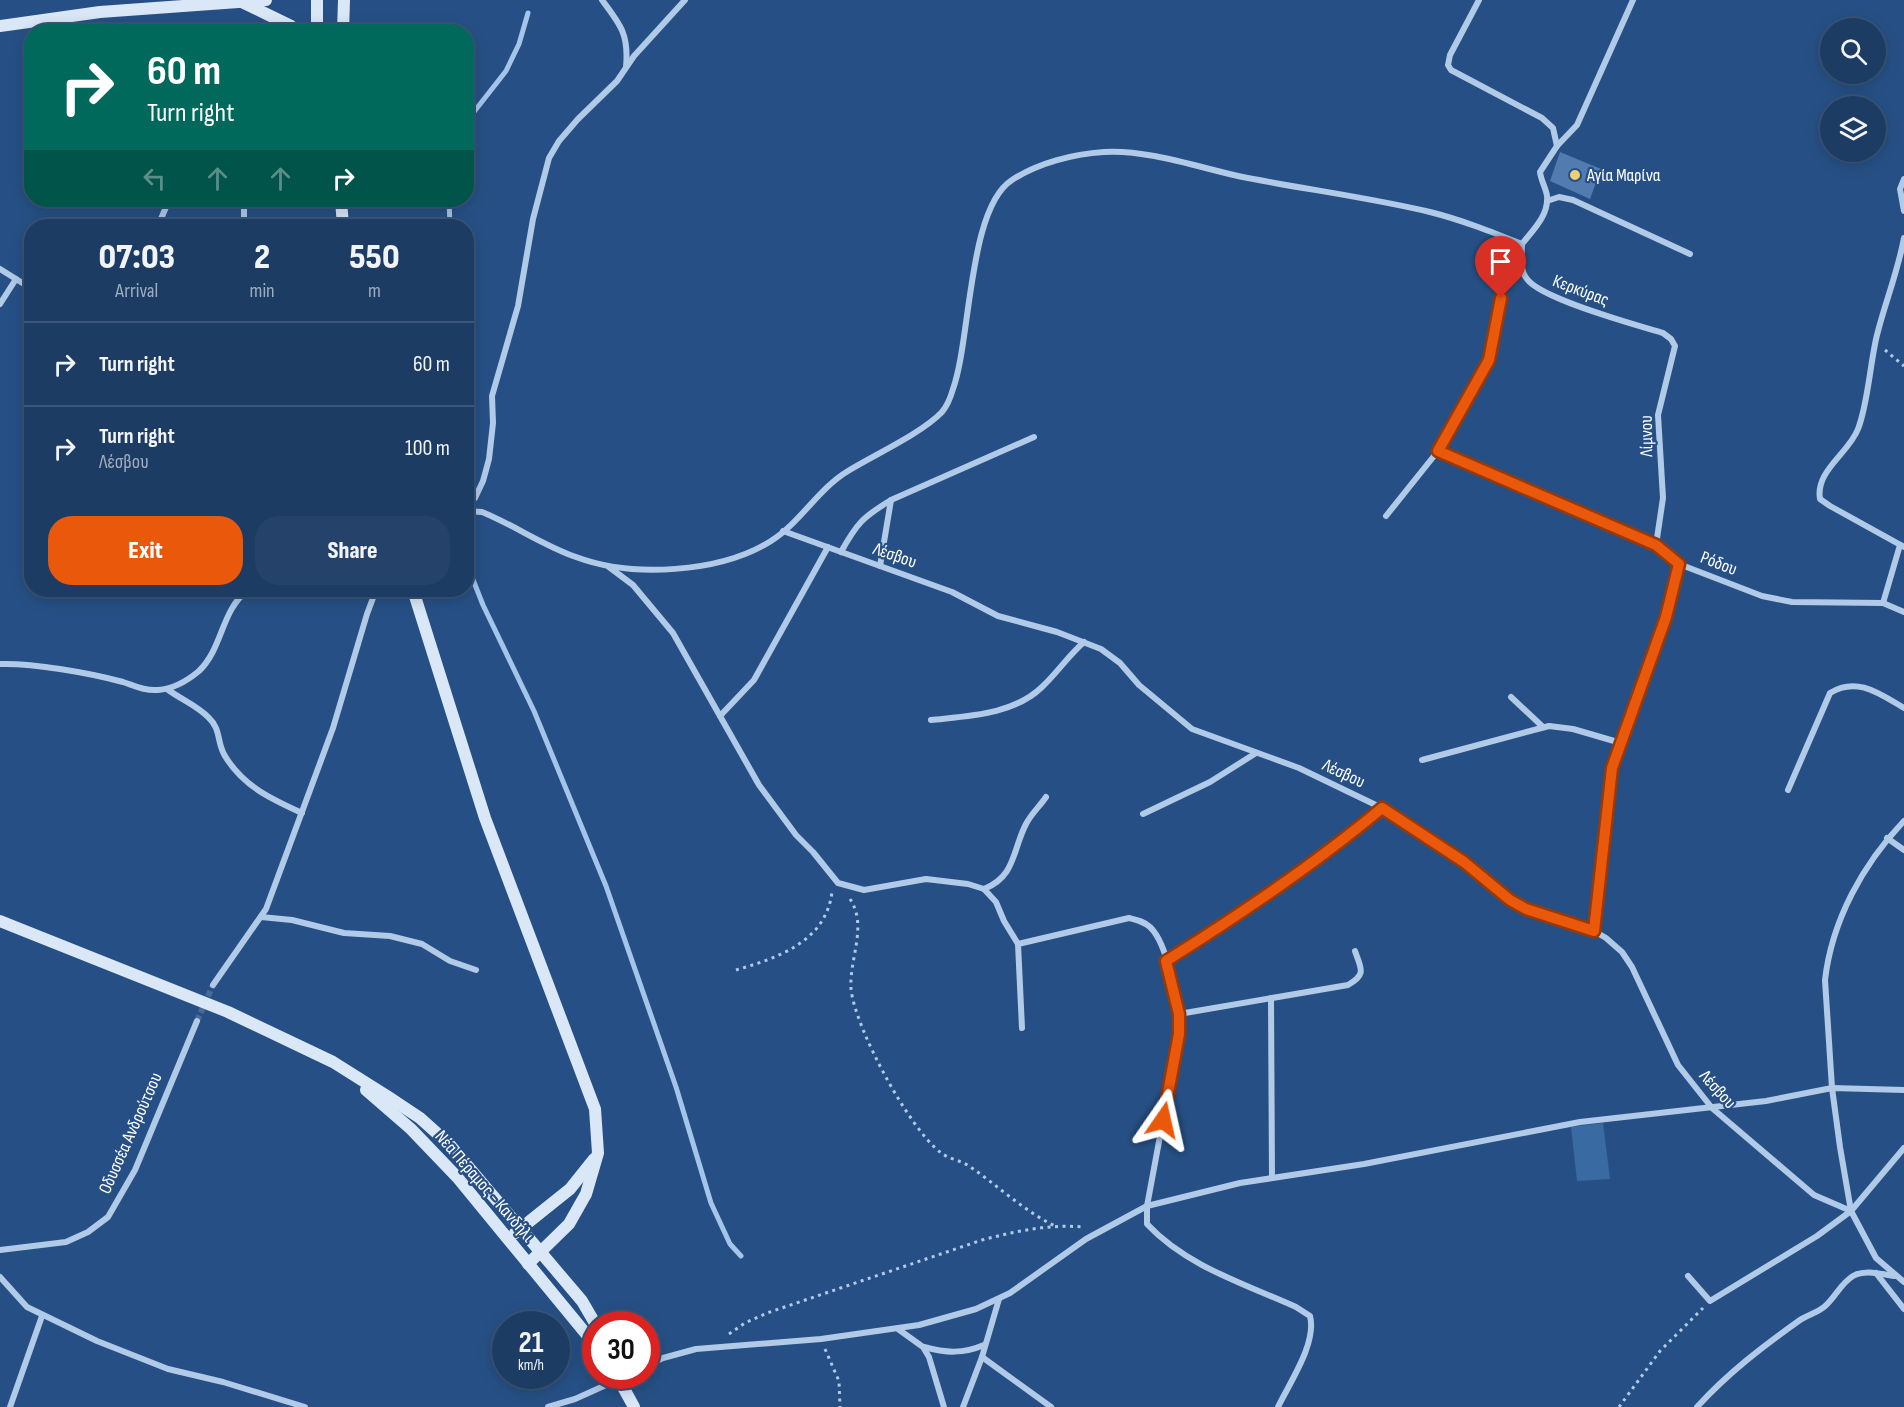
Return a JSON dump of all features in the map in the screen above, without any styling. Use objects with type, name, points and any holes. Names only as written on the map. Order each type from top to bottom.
[{"type":"street","points":[[0,26],[100,12],[266,0]]},
{"type":"street","points":[[317,0],[317,24]]},
{"type":"street","points":[[343,24],[344,0]]},
{"type":"street","points":[[602,0],[624,30],[628,46],[626,68]]},
{"type":"street","points":[[474,499],[483,481],[489,459],[493,423],[492,396],[518,306],[533,219],[549,158],[571,126],[617,81],[651,35],[685,0]]},
{"type":"street","points":[[1479,0],[1450,55],[1448,64],[1450,70],[1542,118],[1553,128],[1557,146]]},
{"type":"street","points":[[1386,516],[1438,451],[1489,360],[1500,313],[1503,284],[1508,274],[1521,267],[1522,244],[1546,212],[1547,201],[1539,172],[1557,146],[1577,125],[1633,0]]},
{"type":"street","points":[[241,2],[287,24]]},
{"type":"street","points":[[474,512],[482,512],[574,557],[606,565],[644,569],[685,568],[714,563],[772,540],[801,515],[825,488],[844,473],[916,430],[944,410],[959,368],[987,214],[994,197],[1009,182],[1036,167],[1105,152],[1140,153],[1268,182],[1431,212],[1522,244]]},
{"type":"street","points":[[1904,179],[1900,189],[1904,211]]},
{"type":"street","points":[[1547,201],[1559,197],[1573,200],[1690,254]]},
{"type":"street","points":[[1883,603],[1902,546],[1830,506],[1820,499],[1819,493],[1827,474],[1853,441],[1859,427],[1876,341],[1904,238]]},
{"type":"street","name":"Κερκύρας","points":[[1521,267],[1526,279],[1536,289],[1600,314],[1663,333]]},
{"type":"street","points":[[0,269],[24,284]]},
{"type":"street","points":[[0,304],[16,279]]},
{"type":"street","name":"Λίμνου","points":[[1656,545],[1663,498],[1658,415],[1675,346],[1671,339],[1663,333]]},
{"type":"street","points":[[841,552],[859,521],[891,500],[1034,437]]},
{"type":"street","name":"Ρόδου","points":[[1438,451],[1656,545],[1679,564],[1762,596],[1792,602],[1883,603],[1904,612]]},
{"type":"street","points":[[880,566],[891,500]]},
{"type":"street","name":"Λέσβου","points":[[783,531],[952,592],[998,616],[1084,642],[1101,650],[1120,663],[1139,685],[1192,729],[1299,768],[1382,808],[1464,862],[1510,900],[1526,909],[1594,931],[1622,952],[1632,967],[1678,1065],[1712,1108],[1814,1195],[1851,1211]]},
{"type":"street","points":[[720,716],[754,680],[828,547]]},
{"type":"street","points":[[1594,931],[1606,805],[1612,768],[1666,617],[1679,564]]},
{"type":"street","points":[[606,565],[620,573],[633,585],[659,614],[689,660],[739,753],[778,812],[838,883],[864,890],[926,879],[968,884],[984,889],[996,902],[1018,944],[1022,1028]]},
{"type":"street","points":[[0,664],[41,667],[122,682],[143,690],[167,689],[185,681],[205,665],[231,607],[241,597]]},
{"type":"street","points":[[213,985],[266,909],[333,728],[372,597]]},
{"type":"street","points":[[415,597],[485,818],[594,1109],[598,1153],[592,1178],[569,1224],[528,1264]]},
{"type":"street","points":[[931,720],[986,714],[1018,702],[1041,689],[1070,654],[1084,642]]},
{"type":"street","points":[[1788,789],[1830,693],[1840,687],[1856,684],[1876,691],[1904,708]]},
{"type":"street","points":[[167,689],[209,718],[220,736],[223,754],[248,785],[261,794],[302,813]]},
{"type":"street","points":[[1511,697],[1543,727]]},
{"type":"street","points":[[1422,760],[1543,727],[1573,729],[1620,743]]},
{"type":"street","points":[[1143,814],[1210,782],[1256,753]]},
{"type":"street","points":[[984,889],[998,884],[1004,877],[1011,866],[1026,822],[1046,797]]},
{"type":"street","points":[[1166,961],[1299,873],[1382,808]]},
{"type":"street","points":[[1904,821],[1887,838],[1860,878],[1849,900],[1827,962],[1826,994],[1832,1088],[1851,1211],[1876,1258],[1894,1276],[1904,1282]]},
{"type":"street","points":[[1887,838],[1904,850]]},
{"type":"street","points":[[261,917],[292,920],[344,933],[390,936],[422,944],[450,961],[476,970]]},
{"type":"street","points":[[1018,944],[1129,918],[1140,920],[1152,929],[1166,961],[1179,1014],[1179,1034],[1147,1206],[1147,1224],[1173,1248],[1201,1264],[1296,1307],[1310,1316],[1313,1326],[1311,1339],[1278,1407]]},
{"type":"street","name":"Νέα Πέραμος - Κανδήλι","points":[[0,921],[228,1012],[333,1062],[420,1118],[449,1144],[582,1301],[588,1311]]},
{"type":"street","points":[[1179,1014],[1348,985],[1359,979],[1362,972],[1355,951]]},
{"type":"street","points":[[1271,998],[1272,1178]]},
{"type":"street","name":"Οδυσσέα Ανδρούτσου","points":[[0,1250],[66,1242],[88,1232],[108,1217],[135,1170],[197,1021]]},
{"type":"street","name":"Νέα Πέραμος - Κανδήλι","points":[[333,1062],[411,1129],[457,1177],[582,1329]]},
{"type":"street","points":[[660,1360],[678,1353],[718,1346],[822,1339],[898,1328],[976,1309],[1010,1293],[1104,1229],[1147,1206],[1230,1185],[1364,1164],[1580,1122],[1766,1101],[1832,1088],[1904,1090]]},
{"type":"street","points":[[1688,1276],[1710,1301],[1817,1236],[1851,1211],[1904,1148]]},
{"type":"street","points":[[508,1239],[570,1189],[598,1153]]},
{"type":"street","points":[[1697,1407],[1720,1381],[1750,1355],[1802,1319],[1824,1307],[1837,1290],[1854,1276],[1876,1273],[1894,1276]]},
{"type":"street","points":[[1876,1273],[1904,1309]]},
{"type":"street","points":[[0,1277],[27,1307],[97,1341],[168,1369],[223,1382],[305,1407]]},
{"type":"street","points":[[963,1407],[982,1357],[999,1299]]},
{"type":"street","points":[[10,1407],[42,1316]]},
{"type":"street","points":[[898,1328],[923,1347],[929,1357],[944,1407]]},
{"type":"street","points":[[923,1347],[949,1352],[968,1352],[984,1346]]},
{"type":"street","points":[[982,1357],[1051,1407]]},
{"type":"street","points":[[548,1407],[597,1389]]},
{"type":"street","points":[[624,1389],[634,1407]]},
{"type":"path","points":[[1876,341],[1904,366]]},
{"type":"path","points":[[736,969],[775,958],[797,947],[816,930],[827,913],[833,889],[838,883],[854,905],[858,924],[851,973],[851,989],[856,1014],[880,1065],[899,1098],[940,1153],[964,1163],[1039,1219],[1055,1226]]},
{"type":"path","points":[[718,1346],[731,1332],[745,1323],[815,1296],[982,1240],[1019,1230],[1055,1226],[1104,1229]]},
{"type":"path","points":[[1619,1407],[1660,1351],[1710,1301]]},
{"type":"path","points":[[822,1339],[839,1381],[840,1407]]},
{"type":"shaded area","points":[[1603,1123],[1610,1179],[1577,1181],[1571,1127]]},
{"type":"building","name":"Αγία Μαρίνα","points":[[1560,152],[1601,169],[1590,199],[1550,181]]},
{"type":"waterway","points":[[474,112],[506,71],[519,44],[528,13]]},
{"type":"waterway","points":[[449,207],[450,219]]},
{"type":"waterway","points":[[474,582],[534,711],[606,886],[676,1087],[711,1203],[730,1244],[741,1256]]},
{"type":"tunnel","points":[[197,1021],[213,985]]},
{"type":"place","name":"Αγία Μαρίνα","points":[[1575,175]]},
{"type":"route","points":[[1163,1120],[1179,1034],[1179,1014],[1166,961],[1299,873],[1382,808],[1464,862],[1510,900],[1526,909],[1594,931],[1606,805],[1612,768],[1666,617],[1679,564],[1656,545],[1438,451],[1489,360],[1500,313],[1501,298]]}]
